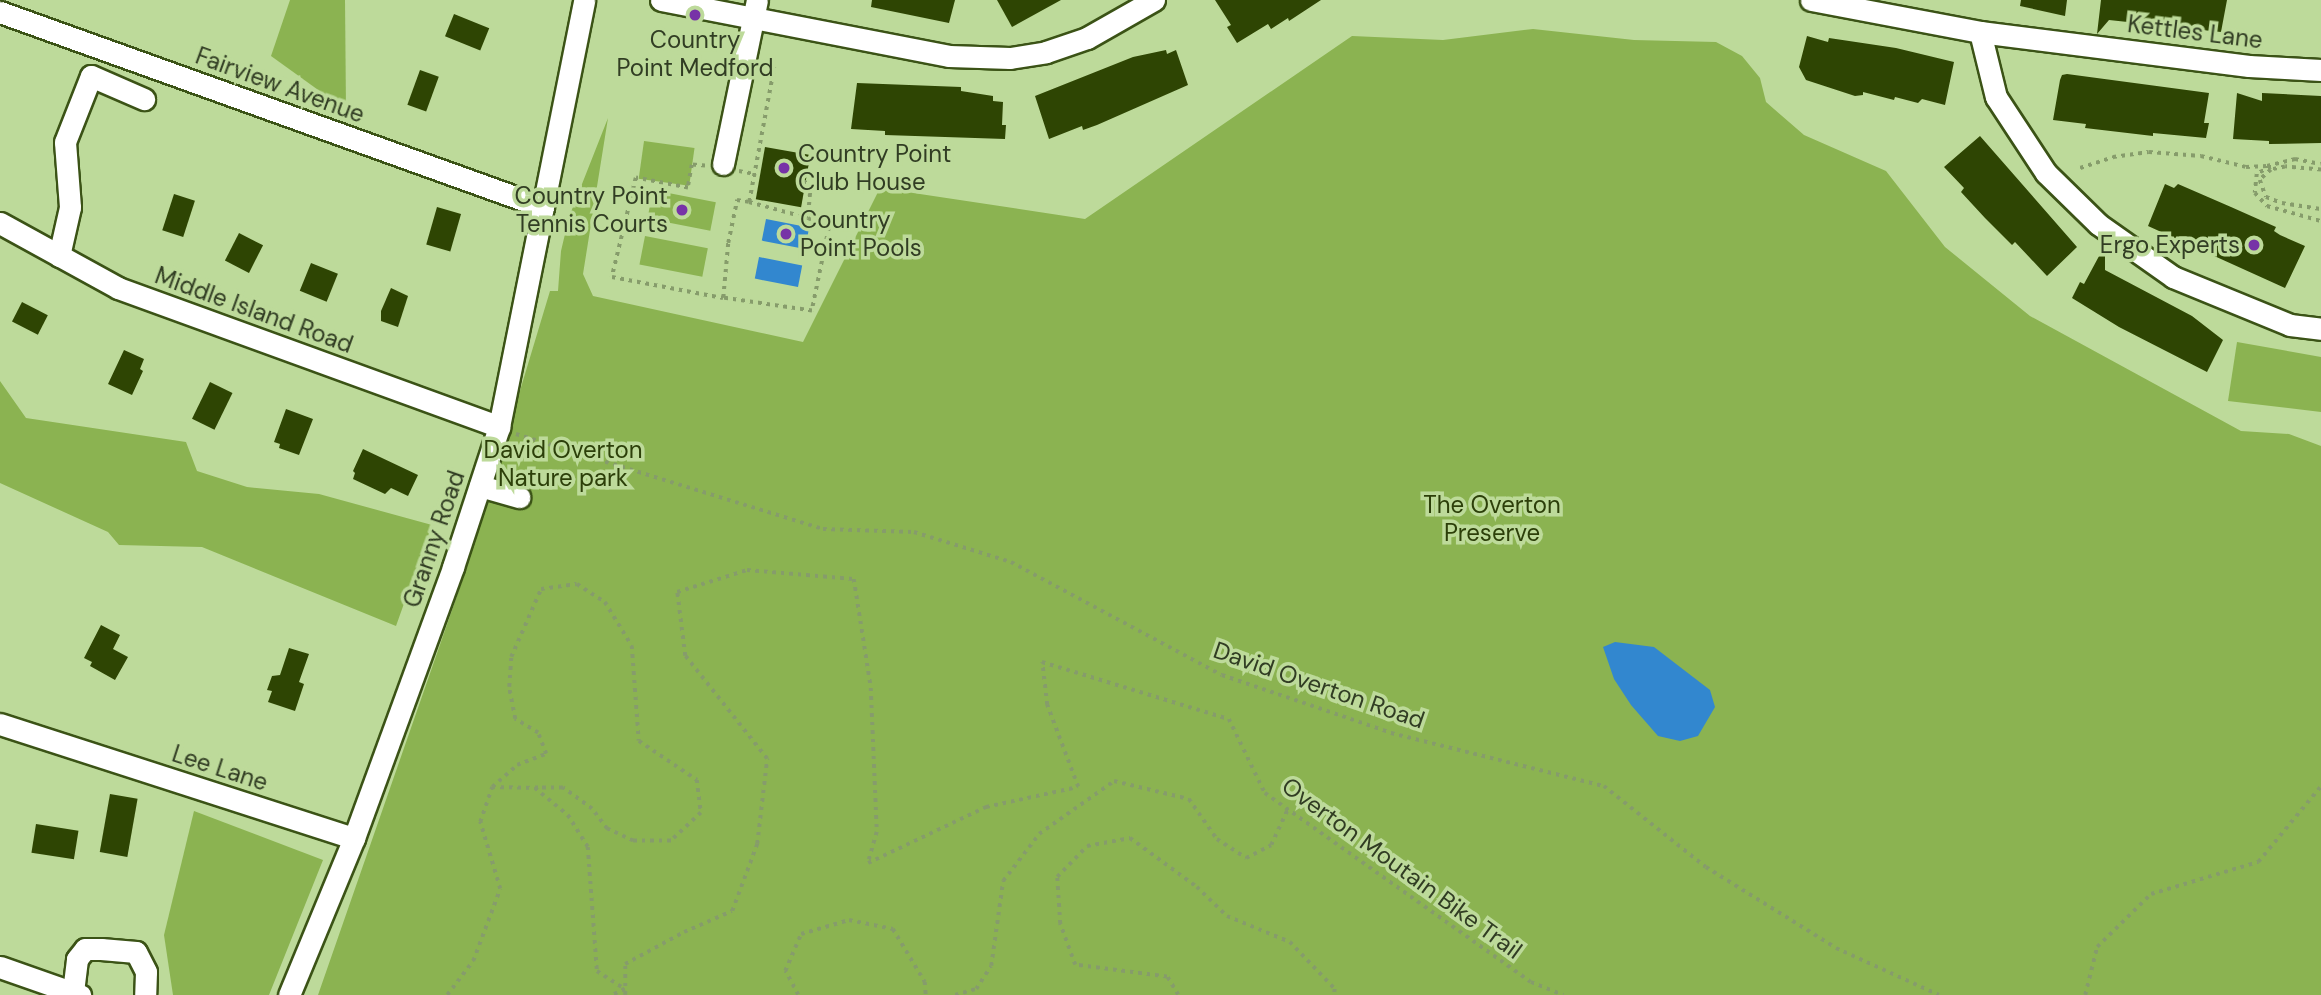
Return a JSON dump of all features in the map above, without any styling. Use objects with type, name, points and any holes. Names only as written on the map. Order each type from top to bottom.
[{"type":"street","name":"Granny Road","points":[[289,995],[354,838],[453,567],[499,427],[584,0]]},
{"type":"street","points":[[662,0],[755,9],[948,56],[1010,58],[1046,52],[1087,38],[1154,0]]},
{"type":"street","name":"Kettles Lane","points":[[1811,0],[1980,32],[2249,66],[2321,70]]},
{"type":"street","points":[[723,164],[755,9]]},
{"type":"street","name":"Fairview Avenue","points":[[0,12],[543,207]]},
{"type":"street","points":[[1980,32],[1996,97],[2046,173],[2098,225],[2174,277],[2290,325],[2321,329]]},
{"type":"street","points":[[60,256],[70,207],[65,142],[91,76],[144,99]]},
{"type":"street","name":"Middle Island Road","points":[[0,223],[118,288],[499,427]]},
{"type":"street","points":[[480,486],[519,497]]},
{"type":"street","name":"Lee Lane","points":[[0,724],[354,838]]},
{"type":"street","points":[[0,967],[77,994],[76,959],[85,949],[135,952],[146,972],[145,995]]},
{"type":"path","points":[[748,202],[774,67],[755,64]]},
{"type":"path","points":[[2080,168],[2113,157],[2149,152],[2201,156],[2246,167],[2295,159],[2321,164]]},
{"type":"path","points":[[2279,163],[2257,174],[2255,193],[2267,206],[2321,220]]},
{"type":"path","points":[[692,165],[688,188],[636,178],[612,277],[723,298],[811,311],[830,228],[808,218],[737,200],[728,243],[723,298]]},
{"type":"path","points":[[2321,170],[2285,167],[2271,170],[2260,180],[2266,197],[2282,203],[2321,209]]},
{"type":"path","points":[[803,181],[811,186],[808,218]]},
{"type":"path","name":"David Overton Road","points":[[499,427],[823,528],[914,532],[1012,562],[1222,675],[1391,733],[1604,786],[1718,874],[1836,948],[1939,995]]},
{"type":"path","name":"Overton Moutain Bike Trail","points":[[625,995],[625,964],[684,932],[732,911],[757,844],[767,759],[685,656],[677,592],[747,570],[854,579],[871,688],[877,832],[867,863],[986,807],[1078,787],[1047,705],[1042,662],[1229,719],[1265,793],[1531,982],[1563,995]]},
{"type":"path","points":[[447,995],[473,961],[499,890],[480,821],[492,787],[517,765],[546,754],[538,733],[515,719],[509,687],[512,657],[541,589],[577,584],[605,602],[632,646],[639,741],[697,780],[701,813],[671,841],[633,841],[607,830],[592,809],[563,788],[492,787]]},
{"type":"path","points":[[955,995],[976,989],[991,966],[1003,881],[1039,834],[1114,780],[1189,799],[1217,839],[1246,858],[1271,845],[1287,809]]},
{"type":"path","points":[[2085,995],[2097,947],[2151,894],[2258,862],[2321,786]]},
{"type":"path","points":[[535,788],[568,815],[588,847],[597,971],[625,989]]},
{"type":"path","points":[[1178,995],[1167,977],[1075,965],[1060,924],[1057,877],[1087,846],[1130,838],[1197,887],[1227,916],[1290,942],[1335,989],[1334,995]]},
{"type":"path","points":[[798,995],[785,971],[802,934],[849,920],[893,929],[925,982],[926,995]]},
{"type":"path","points":[[613,995],[625,989]]},
{"type":"green space","points":[[290,0],[345,0],[346,110],[271,56]]},
{"type":"green space","name":"The Overton Preserve","points":[[1533,29],[1634,40],[1716,42],[1742,56],[1760,78],[1766,102],[1804,135],[1886,171],[1945,247],[2030,316],[2241,431],[2289,434],[2321,446],[2321,995],[318,995],[466,570],[550,291],[558,291],[561,251],[569,217],[608,118],[583,274],[593,296],[803,342],[880,188],[1085,219],[1352,36],[1443,40]]},
{"type":"green space","points":[[644,141],[695,148],[689,186],[639,179]]},
{"type":"green space","name":"Country Point Tennis Courts","points":[[653,190],[716,202],[710,231],[647,218]]},
{"type":"green space","name":"Country Point Tennis Courts","points":[[645,236],[708,248],[702,277],[639,264]]},
{"type":"green space","points":[[2237,342],[2321,357],[2321,412],[2228,401]]},
{"type":"green space","points":[[0,381],[26,418],[186,442],[197,471],[247,487],[319,494],[432,525],[396,626],[202,547],[119,545],[108,532],[0,483]]},
{"type":"green space","points":[[194,811],[323,860],[269,995],[173,995],[164,935]]},
{"type":"water","name":"Country Point Pools","points":[[766,219],[809,227],[805,249],[762,241]]},
{"type":"water","name":"Country Point Pools","points":[[759,257],[802,265],[798,287],[755,279]]},
{"type":"water","points":[[1615,642],[1654,647],[1710,690],[1715,707],[1698,736],[1680,741],[1658,736],[1631,705],[1614,679],[1603,647]]},
{"type":"building","points":[[872,0],[955,0],[949,23],[871,7]]},
{"type":"building","points":[[997,0],[1061,0],[1012,27]]},
{"type":"building","points":[[1215,0],[1321,0],[1289,21],[1288,18],[1271,29],[1268,24],[1237,43],[1227,27],[1231,25]]},
{"type":"building","points":[[2021,0],[2067,0],[2065,16],[2020,6]]},
{"type":"building","points":[[2101,0],[2227,0],[2221,32],[2109,20],[2097,34]]},
{"type":"building","points":[[454,14],[489,28],[480,50],[445,36]]},
{"type":"building","points":[[1807,36],[1828,42],[1829,38],[1896,48],[1954,62],[1945,105],[1922,99],[1918,103],[1895,97],[1894,100],[1863,92],[1863,95],[1855,96],[1806,80],[1799,67]]},
{"type":"building","points":[[1166,50],[1167,54],[1176,50],[1188,85],[1097,125],[1083,130],[1082,126],[1049,139],[1035,96],[1133,57]]},
{"type":"building","points":[[420,70],[439,77],[426,112],[407,105]]},
{"type":"building","points":[[2062,75],[2209,93],[2204,123],[2209,123],[2206,138],[2153,133],[2153,136],[2085,128],[2086,124],[2053,120],[2060,80]]},
{"type":"building","points":[[857,83],[961,87],[961,91],[993,96],[993,101],[1003,102],[1002,125],[1006,125],[1005,139],[885,135],[885,131],[851,129]]},
{"type":"building","points":[[2237,93],[2262,101],[2262,93],[2321,96],[2321,143],[2269,144],[2269,141],[2233,139]]},
{"type":"building","points":[[1980,136],[2077,247],[2047,276],[2015,242],[2012,245],[1985,218],[1961,192],[1964,188],[1944,167]]},
{"type":"building","name":"Country Point Club House","points":[[765,147],[810,155],[801,207],[756,199]]},
{"type":"building","points":[[2165,184],[2174,188],[2178,184],[2231,207],[2276,227],[2274,231],[2280,235],[2305,246],[2285,288],[2148,226]]},
{"type":"building","points":[[174,194],[195,201],[183,237],[162,230]]},
{"type":"building","points":[[437,207],[461,214],[450,251],[426,244]]},
{"type":"building","points":[[239,233],[263,245],[249,273],[225,261]]},
{"type":"building","points":[[2105,245],[2105,270],[2192,316],[2223,340],[2207,372],[2119,327],[2072,298],[2080,282],[2084,284]]},
{"type":"building","points":[[311,263],[338,274],[327,302],[300,291]]},
{"type":"building","points":[[391,288],[408,296],[398,327],[381,321],[381,311]]},
{"type":"building","points":[[22,302],[48,315],[38,335],[12,322]]},
{"type":"building","points":[[124,350],[144,359],[140,369],[143,371],[132,395],[108,384]]},
{"type":"building","points":[[210,382],[232,393],[214,430],[192,419]]},
{"type":"building","points":[[286,409],[313,419],[299,455],[279,448],[280,444],[274,442]]},
{"type":"building","points":[[363,449],[418,475],[408,496],[391,488],[385,494],[353,479],[353,471]]},
{"type":"building","points":[[101,625],[120,635],[113,649],[128,657],[115,680],[90,666],[92,662],[84,658]]},
{"type":"building","points":[[289,648],[309,654],[299,682],[304,684],[295,711],[268,702],[272,691],[267,690],[272,676],[280,675]]},
{"type":"building","points":[[110,794],[138,799],[127,857],[100,852]]},
{"type":"building","points":[[36,824],[78,831],[74,859],[31,853]]},
{"type":"place","name":"Country Point Medford","points":[[695,15]]},
{"type":"place","name":"Country Point Club House","points":[[784,168]]},
{"type":"place","name":"Country Point Tennis Courts","points":[[682,210]]},
{"type":"place","name":"Country Point Pools","points":[[786,234]]},
{"type":"place","name":"Ergo Experts","points":[[2254,245]]},
{"type":"park label","name":"David Overton Nature park","points":[[563,464]]}]
